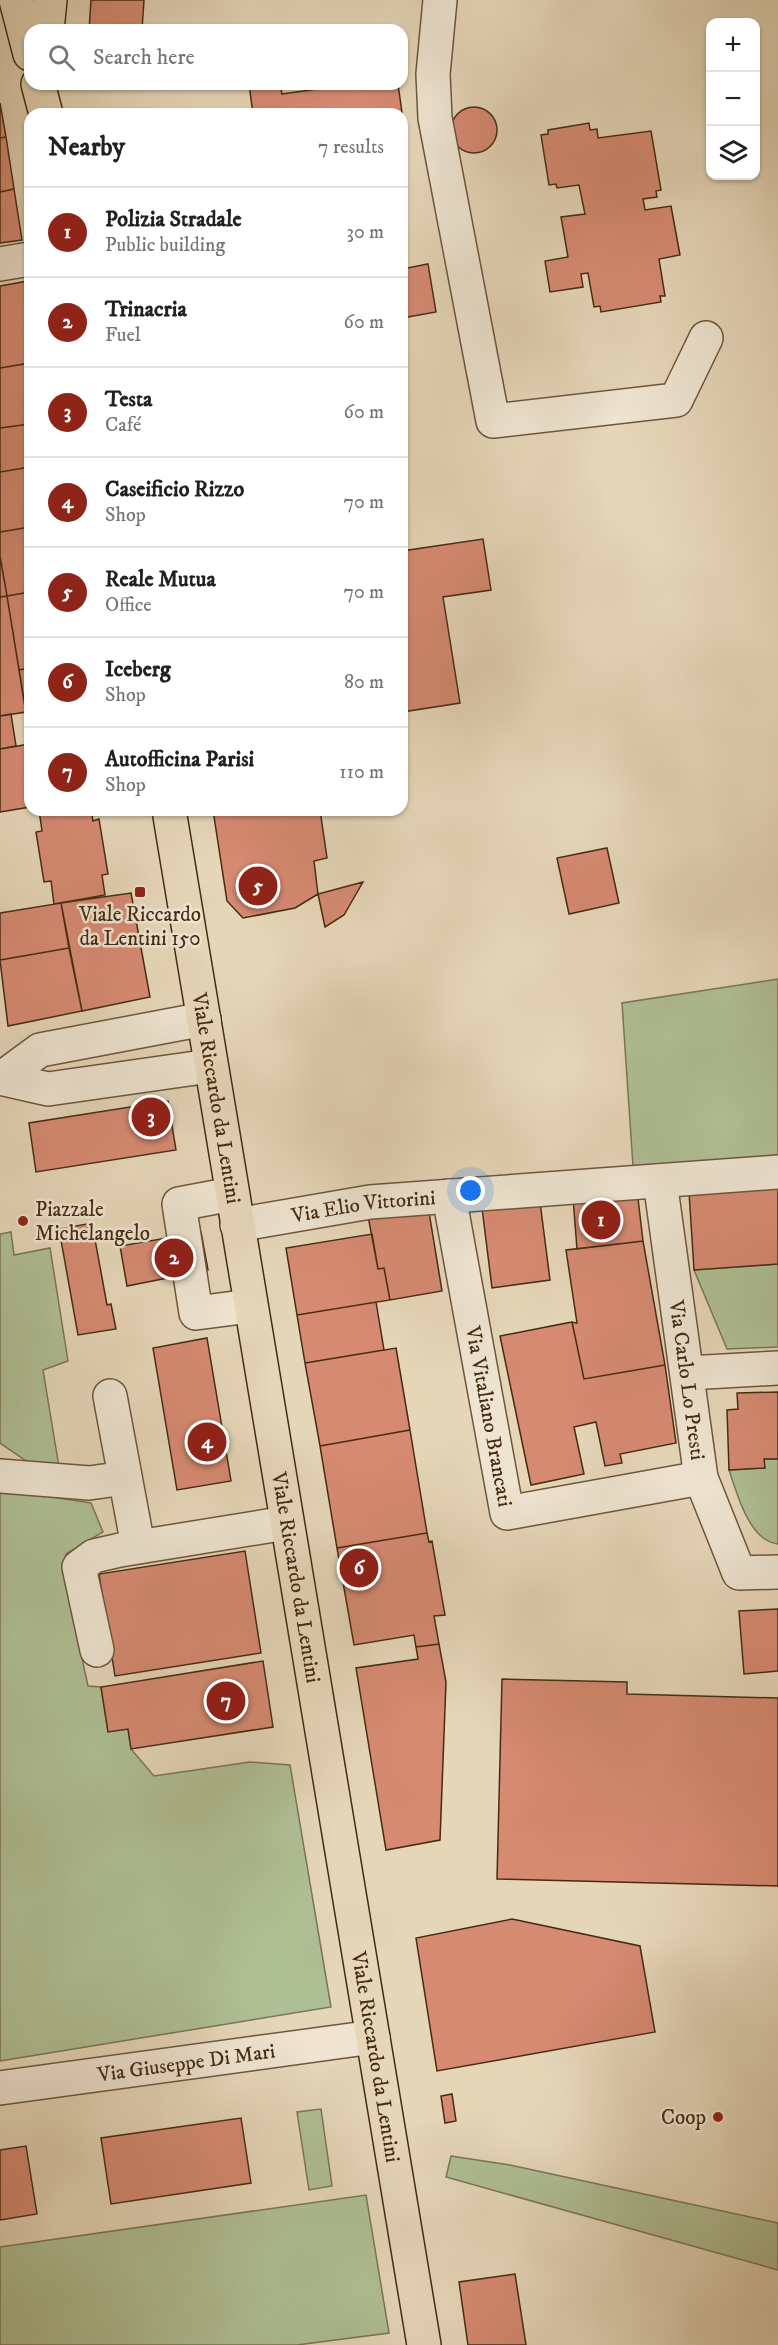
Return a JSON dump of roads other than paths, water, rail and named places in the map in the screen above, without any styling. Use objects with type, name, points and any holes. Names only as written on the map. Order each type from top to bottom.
[{"type":"main road","points":[[16,0],[24,31]]},
{"type":"main road","points":[[48,24],[50,0]]},
{"type":"main road","name":"Viale Riccardo da Lentini","points":[[169,816],[424,2345]]},
{"type":"street","points":[[440,0],[433,74],[435,118],[493,421],[676,400],[706,338]]},
{"type":"street","points":[[0,264],[24,260]]},
{"type":"street","points":[[1,1075],[40,1050],[204,1019]]},
{"type":"street","points":[[1,1075],[48,1089],[210,1066]]},
{"type":"street","name":"Via Elio Vittorini","points":[[250,1306],[196,1312],[179,1204],[235,1209],[370,1202],[778,1172]]},
{"type":"street","name":"Via Carlo Lo Presti","points":[[660,1181],[701,1478],[739,1573],[778,1572]]},
{"type":"street","name":"Via Vitaliano Brancati","points":[[449,1196],[507,1513],[701,1478]]},
{"type":"street","points":[[687,1373],[778,1368]]},
{"type":"street","points":[[110,1396],[138,1546]]},
{"type":"street","points":[[0,1476],[89,1484],[125,1478]]},
{"type":"street","points":[[96,1650],[79,1567],[94,1557],[138,1546],[286,1523]]},
{"type":"street","name":"Via Giuseppe Di Mari","points":[[0,2088],[373,2037]]},
{"type":"place","name":"Reale Mutua","points":[[258,886]]},
{"type":"place","name":"Viale Riccardo da Lentini 150","points":[[140,892]]},
{"type":"place","name":"Testa","points":[[151,1117]]},
{"type":"place","name":"Polizia Stradale","points":[[601,1220]]},
{"type":"place","name":"Piazzale Michelangelo","points":[[23,1221]]},
{"type":"place","name":"Trinacria","points":[[174,1258]]},
{"type":"place","name":"Caseificio Rizzo","points":[[207,1442]]},
{"type":"place","name":"Iceberg","points":[[359,1568]]},
{"type":"place","name":"Autofficina Parisi","points":[[226,1701]]},
{"type":"place","name":"Coop","points":[[718,2117]]}]
